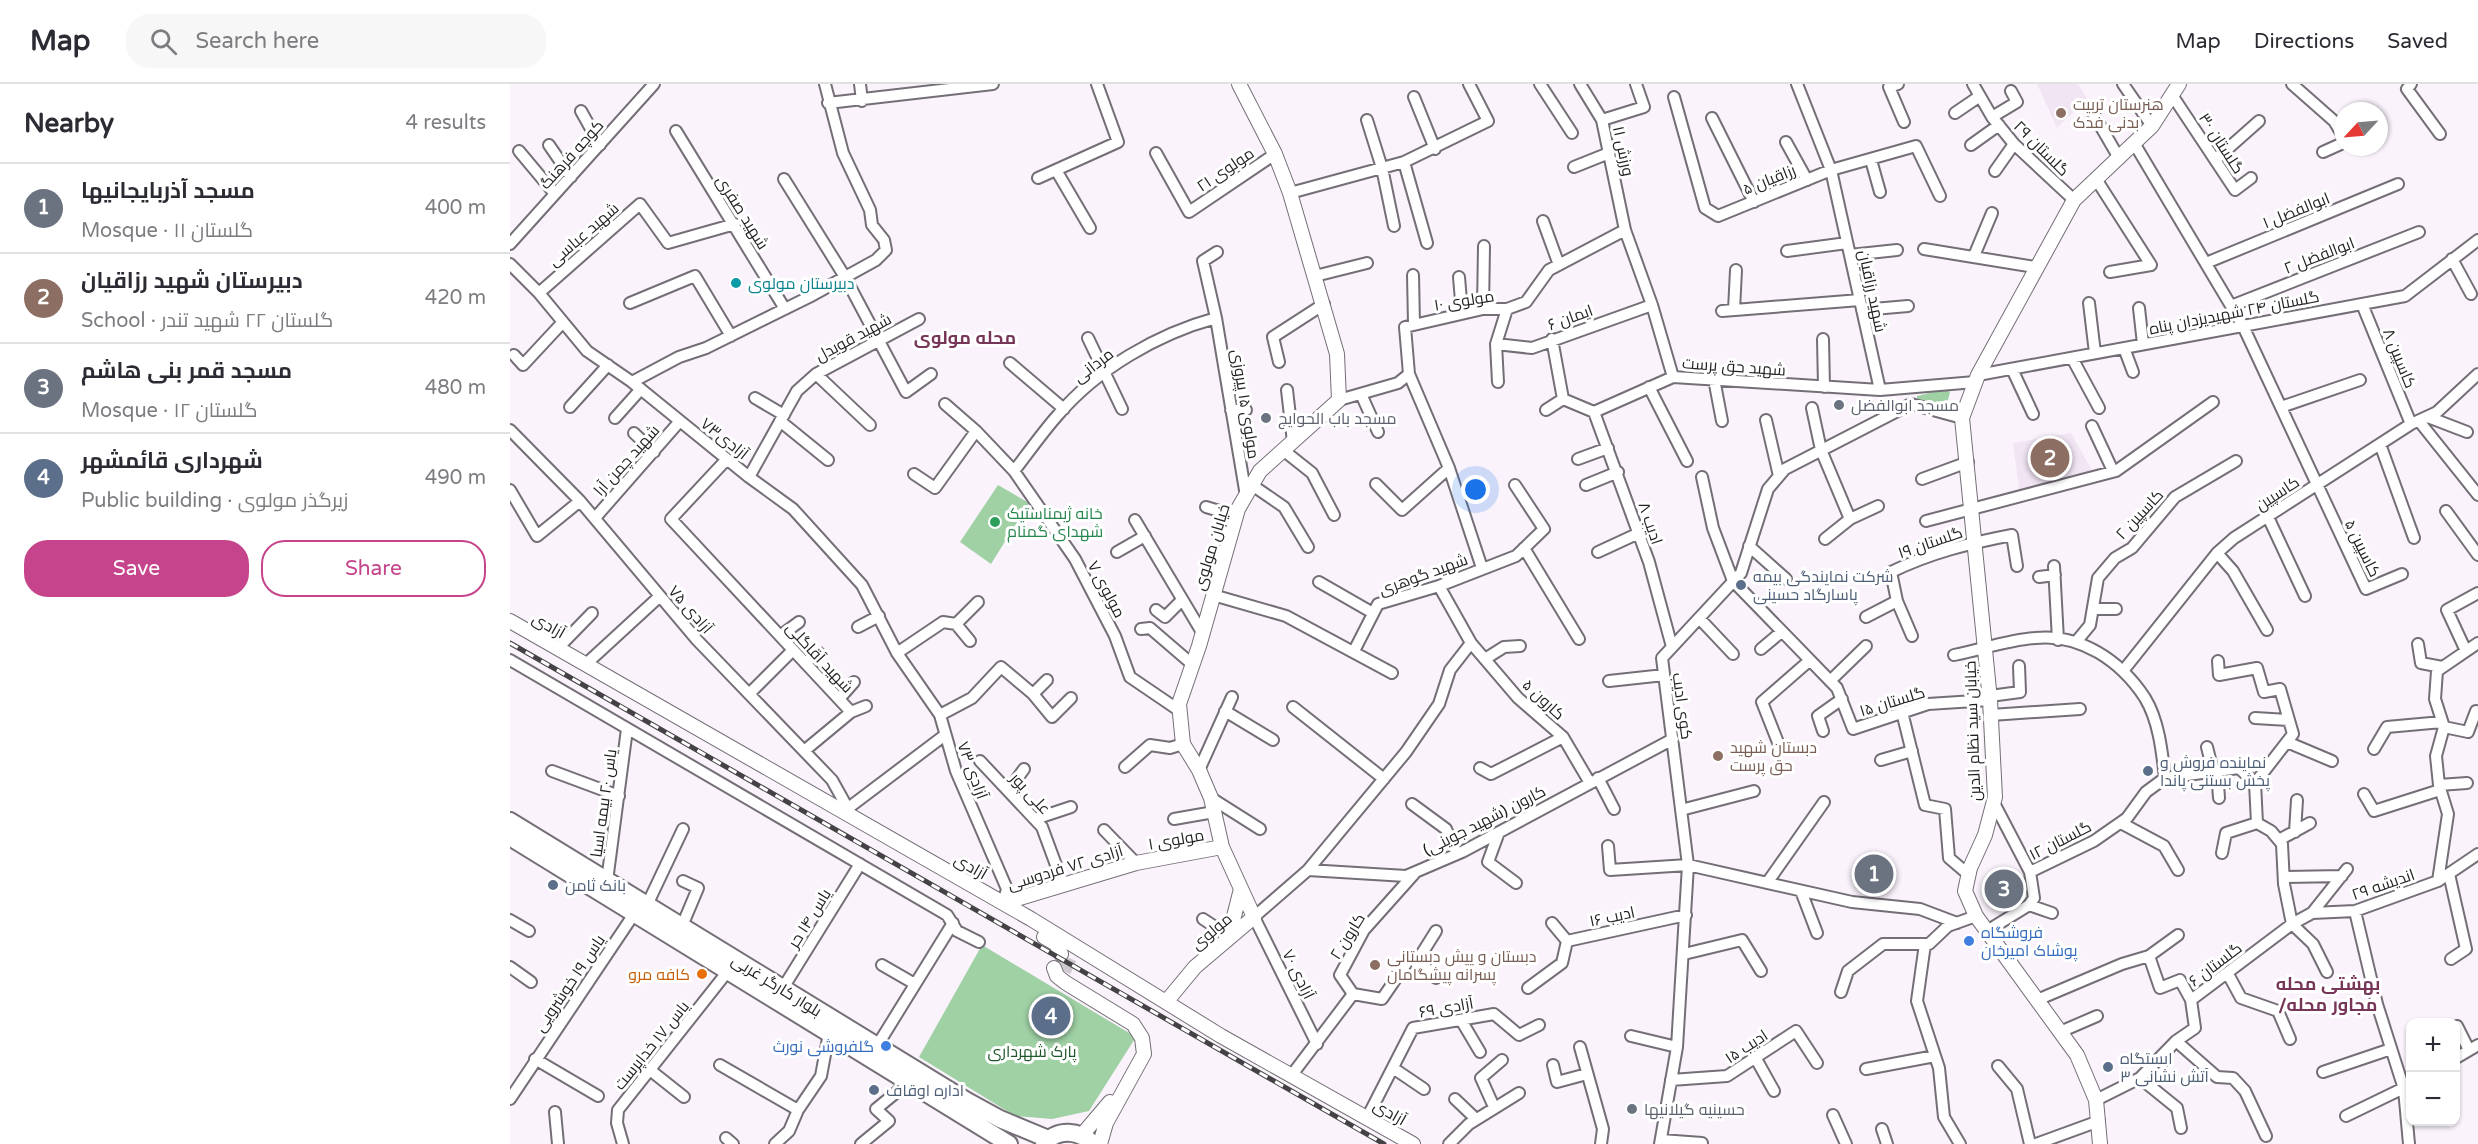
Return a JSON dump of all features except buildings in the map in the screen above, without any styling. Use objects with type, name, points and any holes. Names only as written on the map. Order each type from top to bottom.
[{"type":"main road","name":"بلوار کارگر غربی","points":[[510,821],[608,880],[641,909],[728,971],[830,1033],[1046,1142]]},
{"type":"main road","name":"بلوار کارگر غربی","points":[[510,837],[641,909],[682,926],[783,988],[877,1046],[912,1076],[1009,1144]]},
{"type":"main road","points":[[1046,1142],[1062,1133],[1088,1139]]},
{"type":"street","name":"کوچه فرهنگ","points":[[510,244],[654,84]]},
{"type":"street","points":[[615,418],[637,386],[680,357],[731,336],[785,309],[876,260],[886,250],[886,245],[872,225],[870,210],[843,153],[828,103],[825,84]]},
{"type":"street","points":[[860,84],[862,100]]},
{"type":"street","points":[[828,103],[993,84]]},
{"type":"street","points":[[1038,178],[1118,142],[1097,84]]},
{"type":"street","points":[[1239,84],[1275,154],[1290,193],[1337,354],[1339,400],[1398,383],[1409,374],[1449,468],[1482,568]]},
{"type":"street","points":[[1290,193],[1404,162],[1435,149],[1488,121],[1469,84]]},
{"type":"street","points":[[1540,84],[1572,133]]},
{"type":"street","name":"ورزش ۱۱","points":[[1580,84],[1602,120],[1625,230],[1652,305],[1673,376]]},
{"type":"street","points":[[1602,120],[1644,107],[1636,84]]},
{"type":"street","name":"شهید رزاقیان","points":[[1797,84],[1831,170],[1880,390]]},
{"type":"street","points":[[1898,84],[1889,87],[1904,122]]},
{"type":"street","name":"گلستان ۲۹","points":[[1973,84],[1995,121],[2014,144],[2074,200]]},
{"type":"street","points":[[2123,84],[2152,126]]},
{"type":"street","points":[[2411,84],[2407,90],[2440,134]]},
{"type":"street","points":[[2299,85],[2334,121]]},
{"type":"street","points":[[1880,390],[1909,387],[1911,404],[1962,418],[1977,378],[2074,200],[2152,126],[2176,89]]},
{"type":"street","name":"گلستان ۳۰","points":[[2176,89],[2215,160],[2235,190],[2252,178]]},
{"type":"street","points":[[1971,145],[2018,102],[2011,91]]},
{"type":"street","points":[[1955,113],[1980,96]]},
{"type":"street","points":[[1414,97],[1435,149]]},
{"type":"street","name":"رزاقیان ۵","points":[[1674,97],[1705,208],[1718,216],[1831,170],[1916,146],[1940,196]]},
{"type":"street","points":[[2090,108],[2119,158]]},
{"type":"street","points":[[581,111],[600,145]]},
{"type":"street","points":[[1712,118],[1754,202]]},
{"type":"street","points":[[1367,120],[1382,168],[1394,226]]},
{"type":"street","points":[[2215,160],[2259,121]]},
{"type":"street","name":"شهید صفری","points":[[676,131],[785,309]]},
{"type":"street","points":[[1786,142],[1807,180]]},
{"type":"street","points":[[2134,142],[2243,326],[2317,485]]},
{"type":"street","points":[[1995,171],[2014,144]]},
{"type":"street","points":[[549,145],[571,177]]},
{"type":"street","points":[[2323,152],[2334,147]]},
{"type":"street","points":[[519,151],[555,194]]},
{"type":"street","name":"مولوی ۲۱","points":[[1156,153],[1189,212],[1275,154]]},
{"type":"street","points":[[1574,167],[1609,153]]},
{"type":"street","points":[[1871,160],[1880,192]]},
{"type":"street","points":[[1404,162],[1426,243]]},
{"type":"street","points":[[1056,170],[1090,228]]},
{"type":"street","points":[[784,179],[880,339],[906,392],[931,374]]},
{"type":"street","points":[[2096,179],[2151,265],[2110,272]]},
{"type":"street","name":"ابوالفضل ۱","points":[[2205,263],[2398,184]]},
{"type":"street","name":"شهید عباسی","points":[[539,293],[640,204],[668,243],[735,224]]},
{"type":"street","points":[[1974,256],[1992,213]]},
{"type":"street","points":[[1543,221],[1559,265]]},
{"type":"street","name":"مولوی ۱۰","points":[[1409,374],[1405,327],[1483,309],[1507,309],[1526,302],[1550,270],[1625,230]]},
{"type":"street","name":"ابوالفضل ۲","points":[[2231,306],[2418,232]]},
{"type":"street","name":"گلستان ۲۴ شهیدیزدان پناه","points":[[1909,387],[1977,378],[2095,353],[2405,296],[2478,240]]},
{"type":"street","points":[[1787,251],[1847,243]]},
{"type":"street","points":[[1483,309],[1484,246]]},
{"type":"street","points":[[1924,249],[2036,267]]},
{"type":"street","points":[[1850,255],[1897,250]]},
{"type":"street","name":"مولوی ۱۵ پیروزی","points":[[1217,252],[1203,261],[1249,490]]},
{"type":"street","points":[[2452,260],[2471,294]]},
{"type":"street","points":[[1315,276],[1367,263]]},
{"type":"street","name":"آزادی۷۳","points":[[510,264],[539,293],[587,351],[637,386],[749,477],[793,509],[862,585],[897,653]]},
{"type":"street","points":[[1734,310],[1736,270]]},
{"type":"street","points":[[1413,275],[1414,324]]},
{"type":"street","points":[[630,303],[696,276],[731,336]]},
{"type":"street","points":[[1459,277],[1462,313]]},
{"type":"street","points":[[2089,303],[2095,353]]},
{"type":"street","points":[[1279,362],[1273,337],[1324,304]]},
{"type":"street","name":"کاسپین ۸","points":[[2362,304],[2419,421],[2478,495]]},
{"type":"street","name":"ایمان ۶","points":[[1497,344],[1532,348],[1652,305]]},
{"type":"street","points":[[1722,311],[1861,305],[1908,306]]},
{"type":"street","points":[[2139,308],[2143,344]]},
{"type":"street","points":[[1498,382],[1497,344],[1507,309]]},
{"type":"street","name":"مردانی","points":[[1014,471],[1064,409],[1104,373],[1182,327],[1216,318]]},
{"type":"street","name":"شهید قویدل","points":[[749,477],[797,391],[816,374],[919,319]]},
{"type":"street","points":[[514,355],[523,365],[563,322]]},
{"type":"street","points":[[1088,338],[1122,409]]},
{"type":"street","points":[[1552,339],[1563,399]]},
{"type":"street","points":[[1823,339],[1824,387]]},
{"type":"street","points":[[2124,348],[2133,372]]},
{"type":"street","points":[[2072,358],[2099,408]]},
{"type":"street","points":[[1010,363],[1064,409]]},
{"type":"street","points":[[570,406],[608,366]]},
{"type":"street","points":[[2013,369],[2033,414]]},
{"type":"street","points":[[816,374],[870,424]]},
{"type":"street","name":"کاسپین","points":[[2123,671],[2217,553],[2380,444],[2437,412],[2478,374]]},
{"type":"street","name":"شهید حق پرست","points":[[1594,412],[1673,376],[1880,390]]},
{"type":"street","points":[[1714,379],[1722,421]]},
{"type":"street","points":[[2281,407],[2360,380]]},
{"type":"street","points":[[1649,387],[1687,462]]},
{"type":"street","points":[[1287,390],[1288,446],[1312,474],[1334,515]]},
{"type":"street","points":[[1361,394],[1378,432]]},
{"type":"street","points":[[755,398],[782,418],[828,460]]},
{"type":"street","points":[[1546,410],[1563,399]]},
{"type":"street","points":[[1563,399],[1594,412]]},
{"type":"street","name":"خیابان مولوی","points":[[1222,847],[1210,798],[1199,770],[1183,744],[1179,704],[1203,634],[1236,516],[1249,490],[1260,471],[1339,400]]},
{"type":"street","points":[[1926,521],[2113,471],[2212,402]]},
{"type":"street","name":"مولوی ۷","points":[[945,404],[976,430],[1014,471],[1075,559],[1115,636],[1130,677],[1180,711]]},
{"type":"street","name":"کوی ادیب","points":[[1660,1142],[1677,1047],[1688,865],[1662,658],[1741,573],[1768,489],[1785,469],[1911,404]]},
{"type":"street","points":[[1812,408],[1821,450],[1850,519]]},
{"type":"street","points":[[1232,410],[1246,410]]},
{"type":"street","name":"ادیب ۸","points":[[1594,412],[1639,532],[1672,647]]},
{"type":"street","name":"خیابان سید نظام الدین","points":[[1962,418],[1990,698],[1994,803],[1965,891],[1976,916],[2077,1055],[2096,1100],[2100,1144]]},
{"type":"street","points":[[1766,420],[1779,476]]},
{"type":"street","name":"شهید چمن آرا","points":[[595,518],[680,421]]},
{"type":"street","points":[[2419,421],[2467,432]]},
{"type":"street","points":[[2092,426],[2113,471]]},
{"type":"street","name":"آزادی ۷۵","points":[[510,430],[580,501],[697,640],[832,780],[845,809]]},
{"type":"street","points":[[914,474],[935,488],[976,430]]},
{"type":"street","points":[[634,433],[654,452]]},
{"type":"street","points":[[2380,444],[2414,538]]},
{"type":"street","points":[[1578,459],[1608,448]]},
{"type":"street","name":"شهید آقاگلی","points":[[727,459],[671,519],[851,712],[804,751]]},
{"type":"street","name":"کاسپین ۲","points":[[2076,642],[2090,625],[2098,578],[2115,558],[2132,548],[2175,497],[2236,461]]},
{"type":"street","points":[[1922,479],[1968,462]]},
{"type":"street","points":[[1376,484],[1402,510],[1449,468]]},
{"type":"street","points":[[1586,485],[1618,472]]},
{"type":"street","points":[[1702,477],[1713,528],[1733,581]]},
{"type":"street","points":[[1515,485],[1544,529],[1524,548],[1579,639]]},
{"type":"street","name":"کاسپین ۵","points":[[2317,485],[2366,589],[2402,574]]},
{"type":"street","points":[[510,489],[537,536],[580,501]]},
{"type":"street","points":[[1249,490],[1284,507],[1308,547]]},
{"type":"street","points":[[1825,539],[1850,519],[1878,506]]},
{"type":"street","points":[[1206,507],[1236,516]]},
{"type":"street","points":[[2446,511],[2478,555]]},
{"type":"street","points":[[2268,517],[2305,596]]},
{"type":"street","points":[[1135,520],[1203,634]]},
{"type":"street","points":[[1598,552],[1639,532]]},
{"type":"street","points":[[1976,542],[2012,535],[2017,566]]},
{"type":"street","points":[[1117,552],[1145,536]]},
{"type":"street","name":"گلستان ۱۹","points":[[1912,636],[1897,602],[1891,572],[1924,556],[1976,542]]},
{"type":"street","points":[[1749,546],[1786,579]]},
{"type":"street","name":"شهید گوهری","points":[[1354,651],[1378,604],[1439,586],[1516,555],[1524,548]]},
{"type":"street","points":[[2217,553],[2233,571],[2267,630]]},
{"type":"street","points":[[2039,577],[2054,570],[2058,640]]},
{"type":"street","name":"گلستان ۱۵","points":[[1733,581],[1780,633],[1830,681],[1842,699],[1853,729],[1928,704],[1990,698],[2020,692],[2019,666]]},
{"type":"street","points":[[1319,582],[1374,613]]},
{"type":"street","name":"کارون ۵","points":[[1439,586],[1471,643],[1518,698],[1563,737],[1614,809]]},
{"type":"street","points":[[2466,651],[2447,610],[2478,593]]},
{"type":"street","points":[[1213,595],[1286,616],[1354,651],[1392,674]]},
{"type":"street","points":[[586,664],[660,596]]},
{"type":"street","points":[[1156,610],[1165,617],[1182,600]]},
{"type":"street","points":[[956,624],[978,602]]},
{"type":"street","points":[[1866,617],[1897,602]]},
{"type":"street","points":[[2094,609],[2116,609]]},
{"type":"street","points":[[558,648],[592,613]]},
{"type":"street","points":[[858,627],[879,616]]},
{"type":"street","points":[[1699,618],[1733,654]]},
{"type":"street","name":"آزادی","points":[[510,621],[845,809],[1291,1076],[1413,1144]]},
{"type":"street","points":[[780,636],[800,622]]},
{"type":"street","points":[[897,653],[943,622],[956,624],[970,641]]},
{"type":"street","points":[[1141,628],[1150,628],[1193,665]]},
{"type":"street","points":[[1761,649],[1780,633]]},
{"type":"street","points":[[1954,655],[2036,637],[2076,642],[2104,655],[2123,671],[2146,699],[2160,738],[2165,778],[2239,768],[2254,783],[2257,823]]},
{"type":"street","points":[[1254,917],[1308,870],[1406,753],[1438,704],[1450,670],[1471,643]]},
{"type":"street","points":[[2439,881],[2448,814],[2439,788],[2436,756],[2443,725],[2435,699],[2438,671],[2478,643]]},
{"type":"street","points":[[2418,644],[2421,663],[2442,667]]},
{"type":"street","points":[[1485,659],[1504,647],[1520,646]]},
{"type":"street","points":[[1830,681],[1866,646]]},
{"type":"street","points":[[750,693],[793,650]]},
{"type":"street","points":[[805,663],[819,653]]},
{"type":"street","name":"آزادی ۷۳","points":[[897,653],[940,716],[956,771],[1006,889],[1004,903]]},
{"type":"street","points":[[510,660],[946,915],[957,931],[979,942]]},
{"type":"street","points":[[1779,745],[1762,702],[1809,661]]},
{"type":"street","points":[[2218,661],[2219,675],[2257,668],[2264,692],[2280,689],[2293,734],[2254,783]]},
{"type":"street","points":[[940,716],[972,698],[1001,668],[1033,694],[1052,717],[1071,698]]},
{"type":"street","points":[[1609,681],[1664,675]]},
{"type":"street","points":[[1033,694],[1047,680]]},
{"type":"street","points":[[839,699],[854,682]]},
{"type":"street","points":[[1199,770],[1232,697]]},
{"type":"street","points":[[1823,731],[1818,716],[1842,699]]},
{"type":"street","points":[[851,712],[866,706]]},
{"type":"street","points":[[1293,707],[1384,779]]},
{"type":"street","points":[[1991,715],[2079,709]]},
{"type":"street","points":[[1225,711],[1273,740]]},
{"type":"street","points":[[2374,749],[2387,728],[2443,725],[2468,732],[2476,711]]},
{"type":"street","points":[[1902,712],[1925,805],[1945,809],[1949,858],[1969,875]]},
{"type":"street","points":[[2255,718],[2289,720]]},
{"type":"street","name":"یاس ۲۰ بیمه اسیا","points":[[608,880],[627,729]]},
{"type":"street","points":[[845,809],[945,735]]},
{"type":"street","points":[[1480,768],[1491,774],[1563,737]]},
{"type":"street","name":"کارون (شهید جوینی)","points":[[1308,870],[1406,876],[1457,854],[1673,739]]},
{"type":"street","points":[[2287,742],[2332,761]]},
{"type":"street","points":[[1125,767],[1150,745],[1170,748],[1183,744]]},
{"type":"street","points":[[2207,747],[2215,771],[2219,798]]},
{"type":"street","points":[[1881,760],[1912,751]]},
{"type":"street","name":"علی پور","points":[[980,761],[1042,827],[1063,884]]},
{"type":"street","points":[[1009,790],[1024,769]]},
{"type":"street","points":[[552,771],[619,796]]},
{"type":"street","name":"گلستان ۱۲","points":[[2029,905],[2034,898],[2030,872],[2094,841],[2121,823],[2146,792],[2165,778]]},
{"type":"street","points":[[2364,794],[2374,811],[2439,788],[2467,783]]},
{"type":"street","points":[[1681,810],[1754,791]]},
{"type":"street","points":[[1210,798],[1260,830]]},
{"type":"street","points":[[2295,832],[2297,800]]},
{"type":"street","points":[[1767,883],[1824,802]]},
{"type":"street","points":[[1994,803],[2030,872]]},
{"type":"street","points":[[1412,804],[1446,829],[1457,854]]},
{"type":"street","points":[[1035,819],[1071,807]]},
{"type":"street","points":[[1174,819],[1214,812]]},
{"type":"street","points":[[2121,823],[2164,846],[2178,870]]},
{"type":"street","points":[[2222,854],[2226,833],[2257,823],[2271,831],[2282,844],[2284,877],[2292,924],[2313,944],[2327,972]]},
{"type":"street","points":[[2279,840],[2310,824]]},
{"type":"street","name":"یاس ۱۹ خوشرویی","points":[[510,1099],[535,1059],[641,909],[683,829]]},
{"type":"street","points":[[1104,830],[1136,863]]},
{"type":"street","points":[[1499,832],[1488,861],[1516,883]]},
{"type":"street","points":[[1608,846],[1610,870],[1688,865],[1852,902],[1920,909],[1957,923]]},
{"type":"street","name":"مولوی ۱","points":[[1136,863],[1222,847]]},
{"type":"street","name":"مولوی","points":[[1166,1002],[1194,967],[1228,936],[1254,917],[1222,847]]},
{"type":"street","name":"اندیشه ۲۹","points":[[2292,924],[2312,914],[2355,911],[2439,881],[2478,854]]},
{"type":"street","name":"آزادی ۷۲ فردوسی","points":[[1004,903],[1136,863]]},
{"type":"street","name":"یاس ۱۴ حر","points":[[783,988],[860,864]]},
{"type":"street","name":"کارون ۲","points":[[1353,994],[1340,975],[1364,930],[1415,872]]},
{"type":"street","points":[[2284,877],[2344,873],[2312,914]]},
{"type":"street","points":[[2449,874],[2466,949],[2451,959]]},
{"type":"street","points":[[682,926],[698,888],[683,881]]},
{"type":"street","points":[[1203,919],[1228,936],[1241,889]]},
{"type":"street","points":[[1801,891],[1817,933]]},
{"type":"street","points":[[1004,903],[1012,917],[1056,944],[1066,956],[1080,958],[1155,1002],[1166,1002]]},
{"type":"street","points":[[1987,931],[2029,905],[2052,913]]},
{"type":"street","points":[[2355,911],[2377,1004],[2391,1049],[2406,1085]]},
{"type":"street","name":"ادیب ۱۶","points":[[1567,941],[1686,915]]},
{"type":"street","points":[[1841,992],[1848,971],[1883,944],[1929,944],[1948,926],[1976,916]]},
{"type":"street","name":"آزادی ۷۰","points":[[1254,917],[1317,1044]]},
{"type":"street","points":[[510,920],[529,931]]},
{"type":"street","points":[[877,1046],[953,923]]},
{"type":"street","points":[[1528,988],[1562,963],[1567,941],[1552,923]]},
{"type":"street","name":"گلستان ۶","points":[[2096,1100],[2140,1078],[2176,1041],[2195,1028],[2191,1000],[2292,924]]},
{"type":"street","points":[[1416,963],[1436,931]]},
{"type":"street","points":[[2037,1000],[2122,964],[2149,956],[2178,935]]},
{"type":"street","points":[[1684,954],[1742,940],[1761,971]]},
{"type":"street","points":[[1925,944],[1917,1002],[1935,1056],[1944,1117],[1960,1144]]},
{"type":"street","points":[[2149,956],[2160,988],[2180,980],[2191,1000]]},
{"type":"street","points":[[1291,1076],[1353,994],[1382,999],[1410,958],[1436,978]]},
{"type":"street","points":[[882,965],[915,984]]},
{"type":"street","points":[[510,967],[531,982]]},
{"type":"street","name":"یاس ۱۷ خداپرست","points":[[623,1144],[617,1123],[618,1110],[728,971]]},
{"type":"street","points":[[1061,974],[1133,1024],[1142,1038],[1144,1054],[1088,1139]]},
{"type":"street","points":[[2228,974],[2241,998],[2278,1011],[2290,1039]]},
{"type":"street","name":"آزادی ۶۹","points":[[1368,1118],[1413,1028],[1494,1014],[1519,1035],[1539,1025]]},
{"type":"street","points":[[2061,1032],[2097,1016]]},
{"type":"street","points":[[1461,1020],[1480,1052]]},
{"type":"street","points":[[2460,1030],[2474,1047],[2460,1056]]},
{"type":"street","name":"ادیب ۱۵","points":[[1671,1080],[1727,1076],[1796,1031],[1817,1064]]},
{"type":"street","points":[[775,1144],[789,1131],[798,1110],[822,1076],[830,1033]]},
{"type":"street","points":[[1631,1036],[1677,1047]]},
{"type":"street","points":[[2176,1041],[2217,1077],[2233,1078],[2239,1084],[2245,1091],[2266,1136]]},
{"type":"street","points":[[1580,1047],[1603,1130],[1601,1144]]},
{"type":"street","points":[[2323,1072],[2391,1049]]},
{"type":"street","points":[[1866,1070],[1935,1056]]},
{"type":"street","points":[[1755,1057],[1773,1091]]},
{"type":"street","points":[[535,1059],[598,1096]]},
{"type":"street","points":[[1494,1107],[1481,1078],[1502,1060]]},
{"type":"street","points":[[720,1065],[798,1110]]},
{"type":"street","points":[[1553,1065],[1557,1082],[1587,1074]]},
{"type":"street","points":[[1998,1066],[2017,1089],[2030,1144]]},
{"type":"street","points":[[1393,1068],[1424,1089]]},
{"type":"street","points":[[650,1070],[684,1096]]},
{"type":"street","points":[[861,1144],[889,1121],[876,1109],[912,1076]]},
{"type":"street","points":[[2140,1078],[2177,1108],[2181,1128]]},
{"type":"street","points":[[1100,1144],[1106,1123],[1123,1087]]},
{"type":"street","points":[[2346,1116],[2406,1087]]},
{"type":"street","points":[[1449,1144],[1476,1119],[1519,1093]]},
{"type":"street","points":[[1455,1099],[1476,1119]]},
{"type":"street","points":[[555,1112],[558,1144]]},
{"type":"street","points":[[1833,1115],[1846,1144]]},
{"type":"street","points":[[2036,1144],[2099,1121]]},
{"type":"street","points":[[2408,1126],[2409,1144]]},
{"type":"street","points":[[1882,1129],[1887,1144]]},
{"type":"street","points":[[1660,1142],[1702,1143]]},
{"type":"shaded area","name":"هنرستان تربیت بدنی فدک","points":[[2037,84],[2078,84],[2087,99],[2057,128]]},
{"type":"shaded area","points":[[2071,433],[2093,472],[2019,489],[2013,443]]},
{"type":"green space","points":[[1945,389],[1950,392],[1946,408],[1917,400],[1917,396]]},
{"type":"green space","name":"خانه ژیمناستیک شهدای گمنام","points":[[998,485],[1029,503],[991,564],[960,542]]},
{"type":"green space","name":"پارک شهرداری","points":[[982,945],[1136,1037],[1089,1111],[1052,1119],[1015,1116],[919,1057]]},
{"type":"tunnel","points":[[1064,971],[1070,958]]},
{"type":"railway","points":[[510,643],[1384,1144]]},
{"type":"place","name":"هنرستان تربیت بدنی فدک","points":[[2061,113]]},
{"type":"place","name":"دبیرستان مولوی","points":[[736,283]]},
{"type":"place","name":"مسجد ابوالفضل","points":[[1839,405]]},
{"type":"place","name":"مسجد باب الحوایج","points":[[1266,418]]},
{"type":"place","name":"دبیرستان شهید رزاقیان","points":[[2050,458]]},
{"type":"place","name":"خانه ژیمناستیک شهدای گمنام","points":[[995,522]]},
{"type":"place","name":"شرکت نمایندگی بیمه پاسارگاد حسینی","points":[[1741,585]]},
{"type":"place","name":"دبستان شهید حق پرست","points":[[1718,756]]},
{"type":"place","name":"نماینده فروش و پخش بستنی پاندا","points":[[2148,771]]},
{"type":"place","name":"مسجد آذربایجانیها","points":[[1874,874]]},
{"type":"place","name":"بانک ثامن","points":[[553,885]]},
{"type":"place","name":"مسجد قمر بنی هاشم","points":[[2004,889]]},
{"type":"place","name":"فروشگاه پوشاک امیرخان","points":[[1969,941]]},
{"type":"place","name":"دبستان و پیش دبستانی پسرانه پیشگامان","points":[[1375,965]]},
{"type":"place","name":"کافه مرو","points":[[702,974]]},
{"type":"place","name":"شهرداری قائمشهر","points":[[1051,1016]]},
{"type":"place","name":"گلفروشی نورث","points":[[886,1046]]},
{"type":"place","name":"ایستگاه آتش نشانی ۳","points":[[2108,1067]]},
{"type":"place","name":"اداره اوقاف","points":[[874,1090]]},
{"type":"place","name":"حسینیه گیلانیها","points":[[1632,1109]]},
{"type":"district","name":"محله مولوی","points":[[965,338]]},
{"type":"district","name":"بهشتی محله /مجاور محله","points":[[2328,994]]}]
